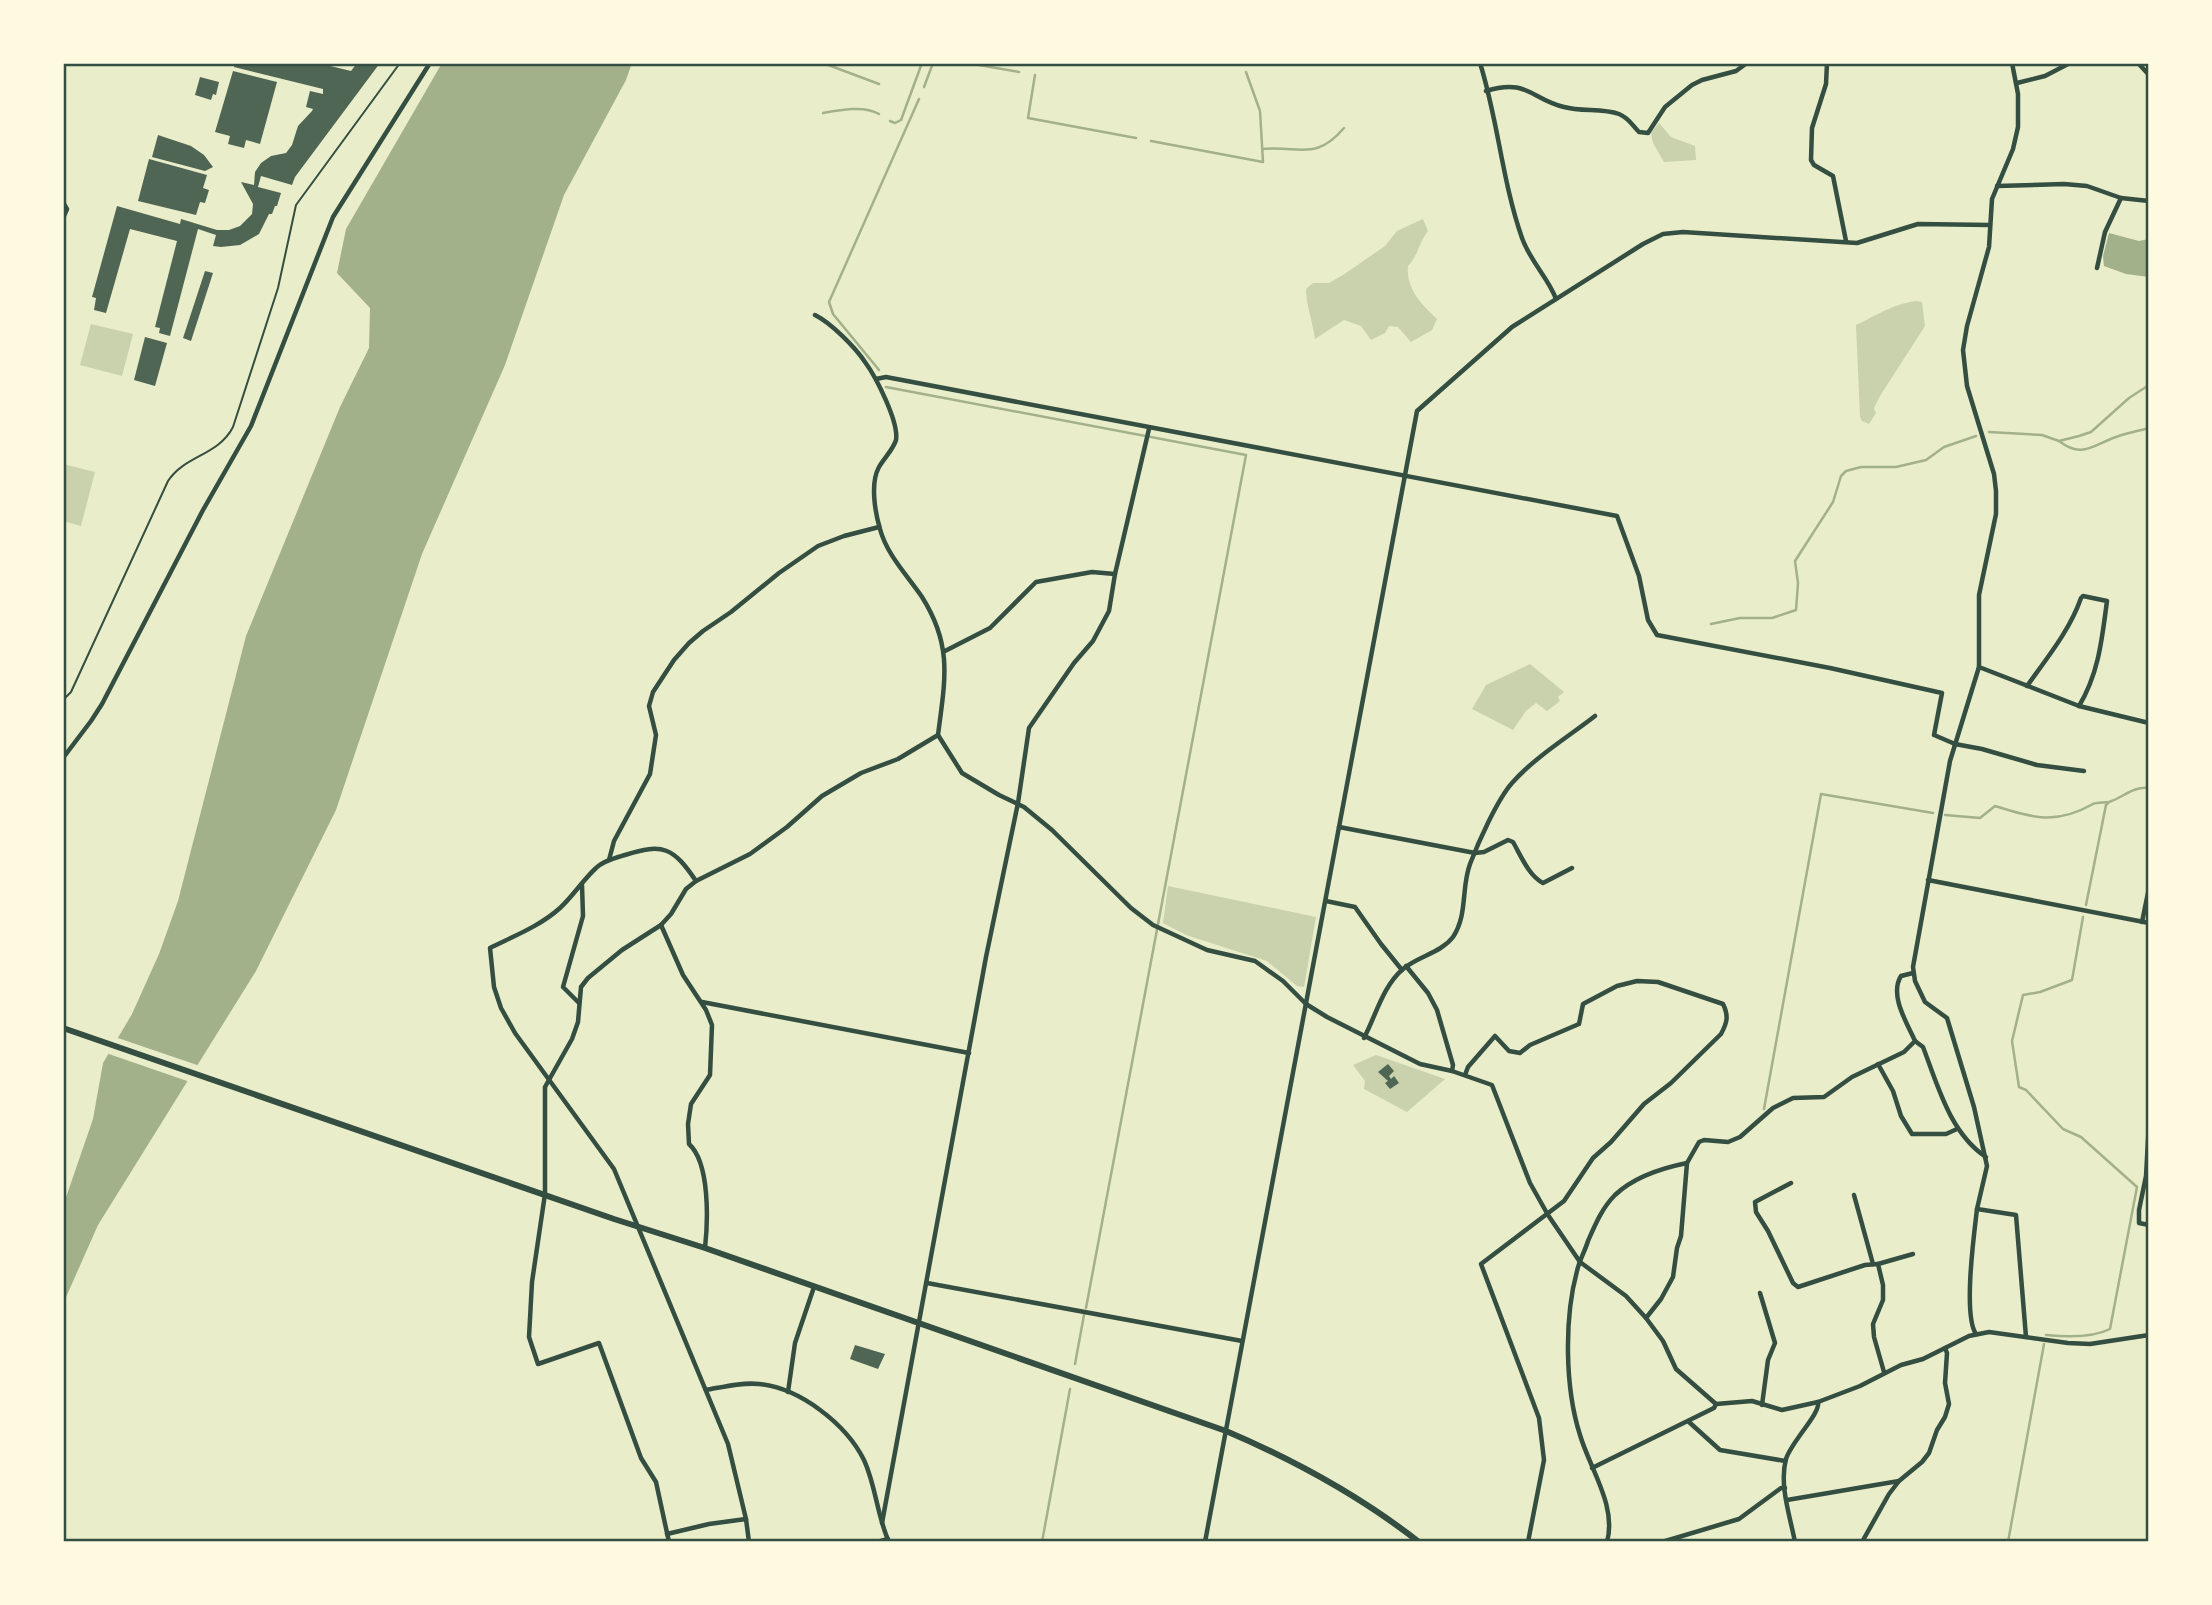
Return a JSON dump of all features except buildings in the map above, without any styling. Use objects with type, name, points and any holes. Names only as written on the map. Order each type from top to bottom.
[{"type":"street","points":[[63,758],[92,722],[203,510],[243,443],[267,390],[333,217],[430,63]]},
{"type":"street","points":[[1479,63],[1521,236],[1556,299]]},
{"type":"street","points":[[1486,91],[1499,87],[1518,88],[1566,108],[1617,113],[1632,122],[1639,132],[1648,133],[1665,107],[1692,85],[1736,71],[1747,63]]},
{"type":"street","points":[[1826,63],[1826,84],[1812,128],[1811,160],[1814,165],[1833,176],[1846,241]]},
{"type":"street","points":[[1976,1334],[1972,1328],[1970,1290],[1977,1209],[1985,1176],[1986,1157],[1947,1018],[1925,1002],[1913,973],[1937,824],[1955,744],[1979,667],[1979,595],[1996,514],[1992,466],[1967,386],[1964,350],[1967,326],[1989,247],[1992,199],[2013,149],[2018,127],[2017,83],[2012,63]]},
{"type":"street","points":[[2017,83],[2045,76],[2070,63]]},
{"type":"street","points":[[2138,63],[2149,75]]},
{"type":"street","points":[[1997,186],[2087,186],[2121,198],[2149,201]]},
{"type":"street","points":[[2097,268],[2105,232],[2121,198]]},
{"type":"street","points":[[63,202],[67,209],[63,218]]},
{"type":"street","points":[[1205,1542],[1417,411],[1512,327],[1662,234],[1673,232],[1857,243],[1918,224],[1990,225]]},
{"type":"street","points":[[815,315],[865,361],[876,379],[895,425],[896,438],[877,469],[874,484],[879,527],[884,541],[927,606],[940,632],[945,651],[945,671],[938,735],[962,773],[1018,803],[1052,830],[1130,908],[1153,925],[1207,950],[1255,961],[1283,981],[1306,1004],[1364,1038],[1420,1064],[1452,1071],[1492,1085],[1530,1183],[1580,1262],[1626,1296],[1663,1340],[1676,1369],[1716,1404],[1752,1401],[1782,1410],[1818,1402],[1976,1334],[1989,1332],[2090,1344],[2149,1335]]},
{"type":"street","points":[[876,379],[886,377],[1617,516],[1639,576],[1648,620],[1657,635],[1830,668],[1942,693],[1934,735],[1955,744],[1982,748],[2037,765],[2084,771]]},
{"type":"street","points":[[882,1523],[986,957],[1018,803],[1028,728],[1104,622],[1109,611],[1149,429]]},
{"type":"street","points":[[609,860],[614,841],[650,774],[656,735],[649,706],[653,692],[674,660],[703,631],[818,546],[879,527]]},
{"type":"street","points":[[945,651],[990,628],[1036,582],[1092,572],[1115,574]]},
{"type":"street","points":[[2027,686],[2076,614],[2081,598],[2083,596],[2107,601],[2101,648],[2080,705]]},
{"type":"street","points":[[1979,667],[2080,705],[2149,723]]},
{"type":"street","points":[[1364,1038],[1385,991],[1404,968],[1438,949],[1455,934],[1464,909],[1467,875],[1475,853],[1500,799],[1510,785],[1595,716]]},
{"type":"street","points":[[668,1542],[656,1482],[641,1458],[599,1343],[538,1364],[529,1337],[532,1282],[545,1194],[544,1103],[548,1078],[572,1039],[578,1022],[582,987],[588,978],[622,950],[661,925],[696,881],[736,863],[759,848],[831,790],[861,773],[898,759],[938,735]]},
{"type":"street","points":[[1339,827],[1475,853],[1484,852],[1503,841],[1513,842],[1531,873],[1543,883],[1572,868]]},
{"type":"street","points":[[696,881],[678,858],[656,847],[609,860],[596,867],[559,909],[544,920],[490,948],[494,987],[501,1008],[515,1033],[614,1169],[728,1444],[747,1519],[749,1542]]},
{"type":"street","points":[[1928,880],[2149,923]]},
{"type":"street","points":[[579,1004],[563,986],[583,916],[582,885]]},
{"type":"street","points":[[2142,922],[2149,888]]},
{"type":"street","points":[[1326,901],[1355,907],[1404,968],[1428,993],[1437,1010],[1453,1065],[1452,1071]]},
{"type":"street","points":[[661,925],[683,975],[701,1002],[712,1026],[710,1075],[691,1104],[688,1124],[689,1144],[696,1151],[700,1163],[707,1201],[705,1248]]},
{"type":"street","points":[[1913,973],[1901,976],[1898,982],[1902,1015],[1915,1041],[1923,1047],[1956,1129],[1986,1157]]},
{"type":"street","points":[[1465,1075],[1468,1067],[1495,1036],[1509,1051],[1520,1053],[1530,1045],[1579,1024],[1583,1004],[1627,982],[1658,982],[1723,1004],[1727,1017],[1721,1034],[1629,1119],[1611,1142],[1593,1158],[1570,1195],[1548,1215],[1481,1264],[1539,1418],[1544,1460],[1528,1542]]},
{"type":"street","points":[[701,1002],[969,1053]]},
{"type":"street","points":[[63,1028],[705,1248],[1226,1431],[1292,1461],[1334,1485],[1419,1542]]},
{"type":"street","points":[[1646,1318],[1673,1277],[1681,1236],[1687,1163],[1699,1142],[1728,1142],[1740,1137],[1773,1108],[1793,1098],[1824,1097],[1852,1077],[1904,1052],[1915,1041]]},
{"type":"street","points":[[1878,1064],[1912,1134],[1946,1135],[1956,1129]]},
{"type":"street","points":[[2149,1121],[2146,1176],[2139,1223],[2149,1225]]},
{"type":"street","points":[[1607,1542],[1610,1519],[1579,1433],[1569,1363],[1572,1292],[1580,1262],[1603,1209],[1615,1194],[1664,1168],[1687,1163]]},
{"type":"street","points":[[1791,1183],[1755,1202],[1754,1207],[1793,1283],[1798,1287],[1837,1273],[1913,1254]]},
{"type":"street","points":[[1854,1195],[1883,1285],[1883,1300],[1873,1324],[1884,1372]]},
{"type":"street","points":[[1977,1209],[2016,1216],[2026,1337]]},
{"type":"street","points":[[927,1283],[1242,1341]]},
{"type":"street","points":[[789,1392],[795,1343],[814,1287]]},
{"type":"street","points":[[1760,1293],[1775,1343],[1768,1360],[1762,1405]]},
{"type":"street","points":[[1861,1542],[1889,1494],[1929,1453],[1945,1417],[1949,1404],[1945,1383],[1945,1348]]},
{"type":"street","points":[[706,1391],[757,1383],[789,1392],[815,1408],[856,1446],[865,1462],[888,1541],[877,1542]]},
{"type":"street","points":[[1795,1542],[1785,1488],[1786,1461],[1796,1439],[1816,1415],[1818,1402]]},
{"type":"street","points":[[1592,1468],[1689,1422],[1714,1408],[1716,1404]]},
{"type":"street","points":[[1689,1422],[1720,1450],[1786,1461]]},
{"type":"street","points":[[1787,1500],[1899,1481]]},
{"type":"street","points":[[1662,1542],[1739,1519],[1781,1488],[1785,1488]]},
{"type":"street","points":[[667,1534],[747,1519]]},
{"type":"path","points":[[63,700],[71,692],[171,476],[190,460],[215,449],[233,427],[278,288],[296,205],[400,63]]},
{"type":"shaded area","points":[[442,63],[632,63],[626,80],[564,195],[505,365],[422,554],[336,810],[256,971],[98,1225],[63,1304],[63,1206],[93,1119],[103,1063],[132,1014],[159,954],[178,901],[246,636],[340,407],[369,348],[370,308],[337,273],[346,229]]},
{"type":"shaded area","points":[[1659,123],[1671,137],[1695,146],[1696,160],[1664,162],[1653,143],[1651,133]]},
{"type":"shaded area","points":[[1423,219],[1428,231],[1408,266],[1408,274],[1412,289],[1425,308],[1437,319],[1432,330],[1411,342],[1398,327],[1389,326],[1385,333],[1371,340],[1361,326],[1344,320],[1315,339],[1306,289],[1313,283],[1329,283],[1343,275],[1385,246],[1397,231]]},
{"type":"shaded area","points":[[2109,233],[2139,241],[2149,239],[2149,277],[2126,274],[2104,266],[2103,256]]},
{"type":"shaded area","points":[[1916,301],[1922,302],[1925,326],[1880,396],[1874,408],[1876,413],[1869,424],[1860,417],[1856,325],[1891,308]]},
{"type":"shaded area","points":[[91,324],[133,334],[122,376],[80,365]]},
{"type":"shaded area","points":[[63,464],[95,472],[81,526],[63,521]]},
{"type":"shaded area","points":[[1530,664],[1564,692],[1558,697],[1560,701],[1547,711],[1536,703],[1526,711],[1513,730],[1472,709],[1486,685]]},
{"type":"shaded area","points":[[1168,886],[1316,917],[1304,987],[1297,986],[1267,961],[1186,935],[1163,923]]},
{"type":"shaded area","points":[[1376,1055],[1445,1079],[1407,1112],[1364,1089],[1365,1081],[1353,1065]]},
{"type":"pier","points":[[115,1037],[200,1066],[190,1082],[106,1053]]},
{"type":"waterway","points":[[823,63],[879,84]]},
{"type":"waterway","points":[[890,121],[895,123],[901,120],[922,63]]},
{"type":"waterway","points":[[924,87],[933,63]]},
{"type":"waterway","points":[[967,63],[1019,72]]},
{"type":"waterway","points":[[1151,141],[1263,162],[1260,111],[1246,72]]},
{"type":"waterway","points":[[1035,75],[1028,118],[1136,138]]},
{"type":"waterway","points":[[879,370],[833,314],[829,302],[919,99]]},
{"type":"waterway","points":[[823,113],[859,109],[879,114]]},
{"type":"waterway","points":[[1262,149],[1315,149],[1334,138],[1344,128]]},
{"type":"waterway","points":[[1989,432],[2042,435],[2059,441],[2079,436],[2091,432],[2129,398],[2149,385]]},
{"type":"waterway","points":[[886,387],[1246,455],[1086,1308]]},
{"type":"waterway","points":[[2059,441],[2074,449],[2088,449],[2149,428]]},
{"type":"waterway","points":[[1711,624],[1740,618],[1772,618],[1796,610],[1798,583],[1795,561],[1833,502],[1841,476],[1846,471],[1861,467],[1896,467],[1926,460],[1944,447],[1976,436]]},
{"type":"waterway","points":[[1945,815],[1980,818],[1995,806],[2033,816],[2056,817],[2080,811],[2095,803],[2109,802],[2133,790],[2149,788]]},
{"type":"waterway","points":[[1764,1109],[1821,794],[1933,813]]},
{"type":"waterway","points":[[2086,905],[2108,803]]},
{"type":"waterway","points":[[2046,1335],[2087,1335],[2110,1329],[2137,1187],[2081,1137],[2063,1129],[2026,1090],[2019,1087],[2012,1041],[2023,995],[2040,992],[2072,980],[2083,917]]},
{"type":"waterway","points":[[1075,1364],[1084,1315]]},
{"type":"waterway","points":[[2008,1542],[2044,1344]]},
{"type":"waterway","points":[[1042,1542],[1070,1389]]}]
